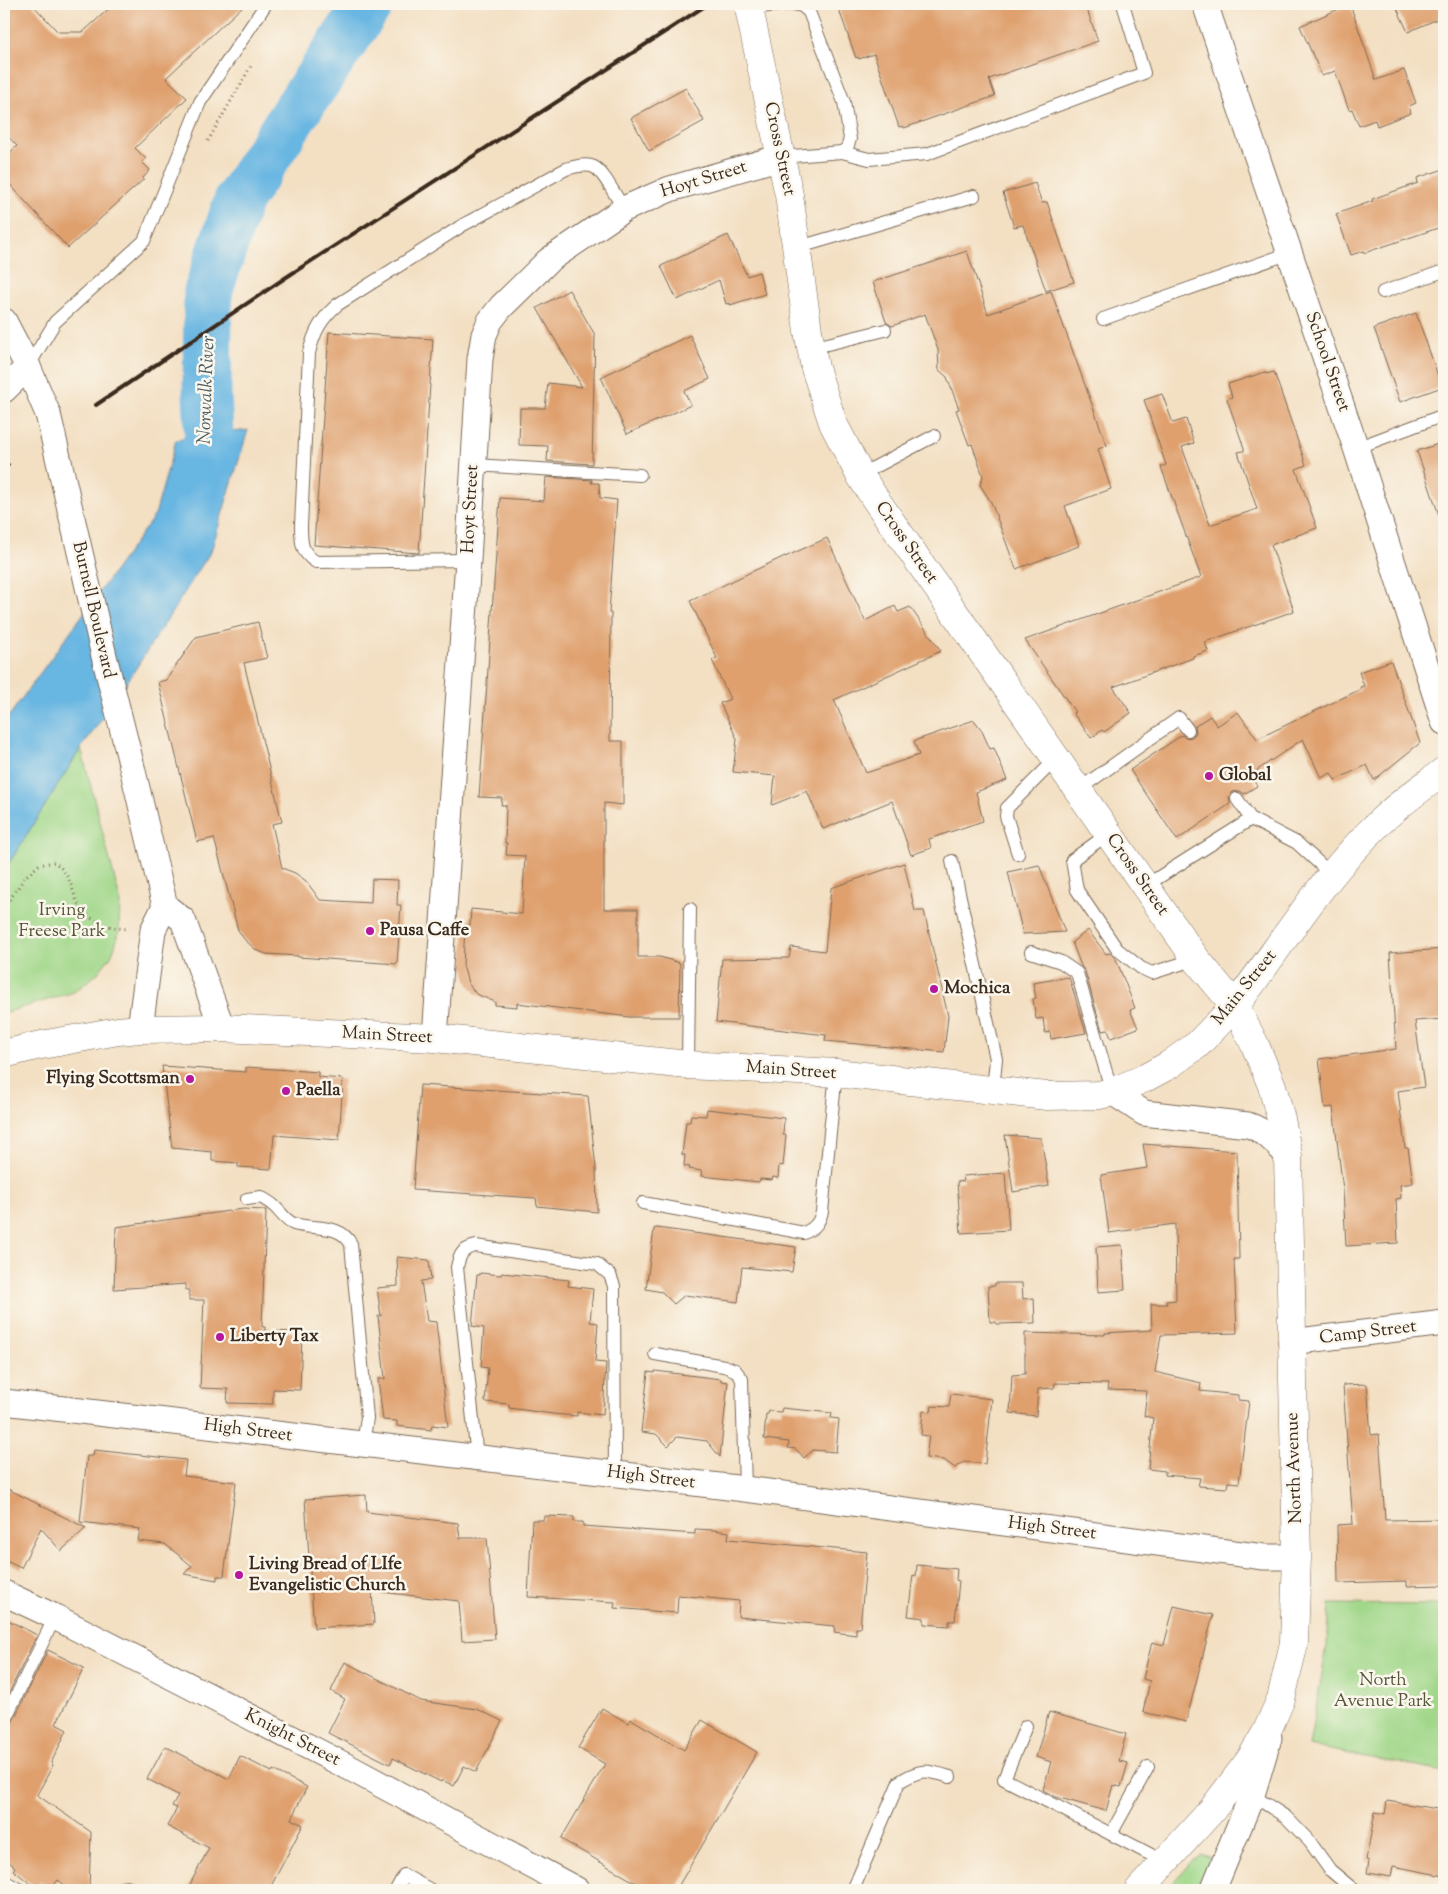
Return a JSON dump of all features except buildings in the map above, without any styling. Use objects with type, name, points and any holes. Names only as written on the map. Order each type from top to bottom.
[{"type":"main road","name":"Cross Street","points":[[748,6],[781,157],[811,348],[833,423],[860,474],[1056,759],[1196,959],[1235,1006]]},
{"type":"main road","name":"Main Street","points":[[4,1054],[36,1046],[118,1031],[222,1028],[435,1038],[688,1065],[836,1073],[1046,1096],[1099,1096],[1145,1078],[1197,1045],[1235,1006],[1332,875],[1363,838],[1406,799],[1444,771]]},
{"type":"main road","name":"North Avenue","points":[[1140,1890],[1212,1810],[1250,1760],[1266,1733],[1281,1699],[1294,1642],[1297,1557],[1288,1156],[1272,1086],[1255,1045],[1235,1006]]},
{"type":"street","name":"School Street","points":[[1210,5],[1444,722]]},
{"type":"street","name":"Hoyt Street","points":[[435,1038],[480,359],[484,334],[490,321],[501,308],[549,260],[624,209],[670,189],[781,157]]},
{"type":"street","name":"Burnell Boulevard","points":[[4,321],[28,367],[48,414],[104,656],[165,906]]},
{"type":"street","points":[[4,390],[28,367]]},
{"type":"street","points":[[140,1029],[153,930],[165,906],[183,920],[222,1028]]},
{"type":"street","points":[[1112,1092],[1144,1113],[1248,1125],[1269,1135],[1288,1156]]},
{"type":"street","name":"Camp Street","points":[[1291,1342],[1444,1323]]},
{"type":"street","name":"High Street","points":[[4,1402],[745,1489],[1264,1556],[1297,1557]]},
{"type":"street","name":"Knight Street","points":[[4,1593],[56,1617],[350,1768],[577,1890]]},
{"type":"street","points":[[1213,1890],[1252,1795],[1281,1699]]},
{"type":"lane","points":[[28,367],[55,322],[144,241],[200,102],[266,4]]},
{"type":"lane","points":[[748,6],[791,4]]},
{"type":"lane","points":[[794,4],[802,6],[809,12],[844,102],[850,139],[842,152]]},
{"type":"lane","points":[[781,157],[842,152],[869,159],[927,154],[1144,73],[1123,4]]},
{"type":"lane","points":[[468,560],[316,562],[307,556],[301,546],[300,526],[309,353],[314,336],[323,317],[337,305],[463,225],[566,169],[581,165],[594,167],[602,175],[624,209]]},
{"type":"lane","points":[[796,248],[974,196]]},
{"type":"lane","points":[[1102,319],[1290,253]]},
{"type":"lane","points":[[1383,292],[1444,271]]},
{"type":"lane","points":[[811,348],[885,330]]},
{"type":"lane","points":[[1356,448],[1444,415]]},
{"type":"lane","points":[[860,474],[934,436]]},
{"type":"lane","points":[[474,465],[640,475]]},
{"type":"lane","points":[[1078,790],[1179,718],[1188,730]]},
{"type":"lane","points":[[1018,854],[1006,816],[1007,808],[1056,759]]},
{"type":"lane","points":[[1237,799],[1251,819],[1297,843],[1332,875]]},
{"type":"lane","points":[[1145,886],[1251,819]]},
{"type":"lane","points":[[1108,834],[1072,860],[1077,890],[1117,949],[1141,968],[1152,973],[1196,959]]},
{"type":"lane","points":[[952,862],[996,1059],[993,1090]]},
{"type":"lane","points":[[688,1065],[690,909]]},
{"type":"lane","points":[[1031,952],[1061,962],[1077,973],[1112,1092]]},
{"type":"lane","points":[[643,1202],[804,1233],[813,1229],[819,1223],[822,1212],[836,1073]]},
{"type":"lane","points":[[247,1199],[261,1197],[288,1221],[295,1224],[336,1230],[347,1236],[351,1244],[367,1418],[364,1444]]},
{"type":"lane","points":[[477,1458],[457,1267],[460,1256],[467,1248],[476,1246],[597,1264],[610,1275],[614,1286],[615,1474]]},
{"type":"lane","points":[[656,1354],[724,1366],[735,1370],[742,1379],[745,1489]]},
{"type":"lane","points":[[4,1721],[56,1617]]},
{"type":"lane","points":[[1026,1726],[1004,1779],[1165,1862]]},
{"type":"lane","points":[[1111,1834],[1148,1767]]},
{"type":"lane","points":[[853,1890],[899,1782],[914,1773],[928,1771],[950,1777]]},
{"type":"lane","points":[[1252,1795],[1286,1817],[1310,1842],[1330,1870],[1354,1890]]},
{"type":"lane","points":[[396,1890],[404,1875],[431,1890]]},
{"type":"lane","points":[[4,1881],[20,1890]]},
{"type":"path","points":[[4,908],[25,877],[39,866],[54,862],[64,869],[77,902],[84,914],[98,922],[115,928],[153,930]]},
{"type":"green space","name":"Irving Freese Park","points":[[81,748],[120,900],[119,931],[115,946],[111,956],[97,974],[74,992],[4,1013],[4,871]]},
{"type":"green space","name":"North Avenue Park","points":[[1330,1604],[1444,1605],[1444,1772],[1309,1746],[1327,1646]]},
{"type":"green space","points":[[1202,1854],[1210,1857],[1210,1861],[1197,1890],[1166,1890],[1192,1861]]},
{"type":"water","points":[[248,430],[211,551],[115,701],[81,748],[4,871],[4,723],[155,515],[176,440]]},
{"type":"waterway","name":"Norwalk River","points":[[193,501],[209,435],[207,393],[208,292],[238,201],[296,111],[369,4]]},
{"type":"railway","points":[[96,405],[285,278],[708,4]]},
{"type":"railway","points":[[4,468],[8,465]]},
{"type":"place","name":"Global","points":[[1209,776]]},
{"type":"place","name":"Pausa Caffe","points":[[370,931]]},
{"type":"place","name":"Mochica","points":[[934,989]]},
{"type":"place","name":"Flying Scottsman","points":[[190,1079]]},
{"type":"place","name":"Paella","points":[[286,1091]]},
{"type":"place","name":"Liberty Tax","points":[[220,1337]]},
{"type":"place","name":"Living Bread of LIfe Evangelistic Church","points":[[239,1575]]}]
